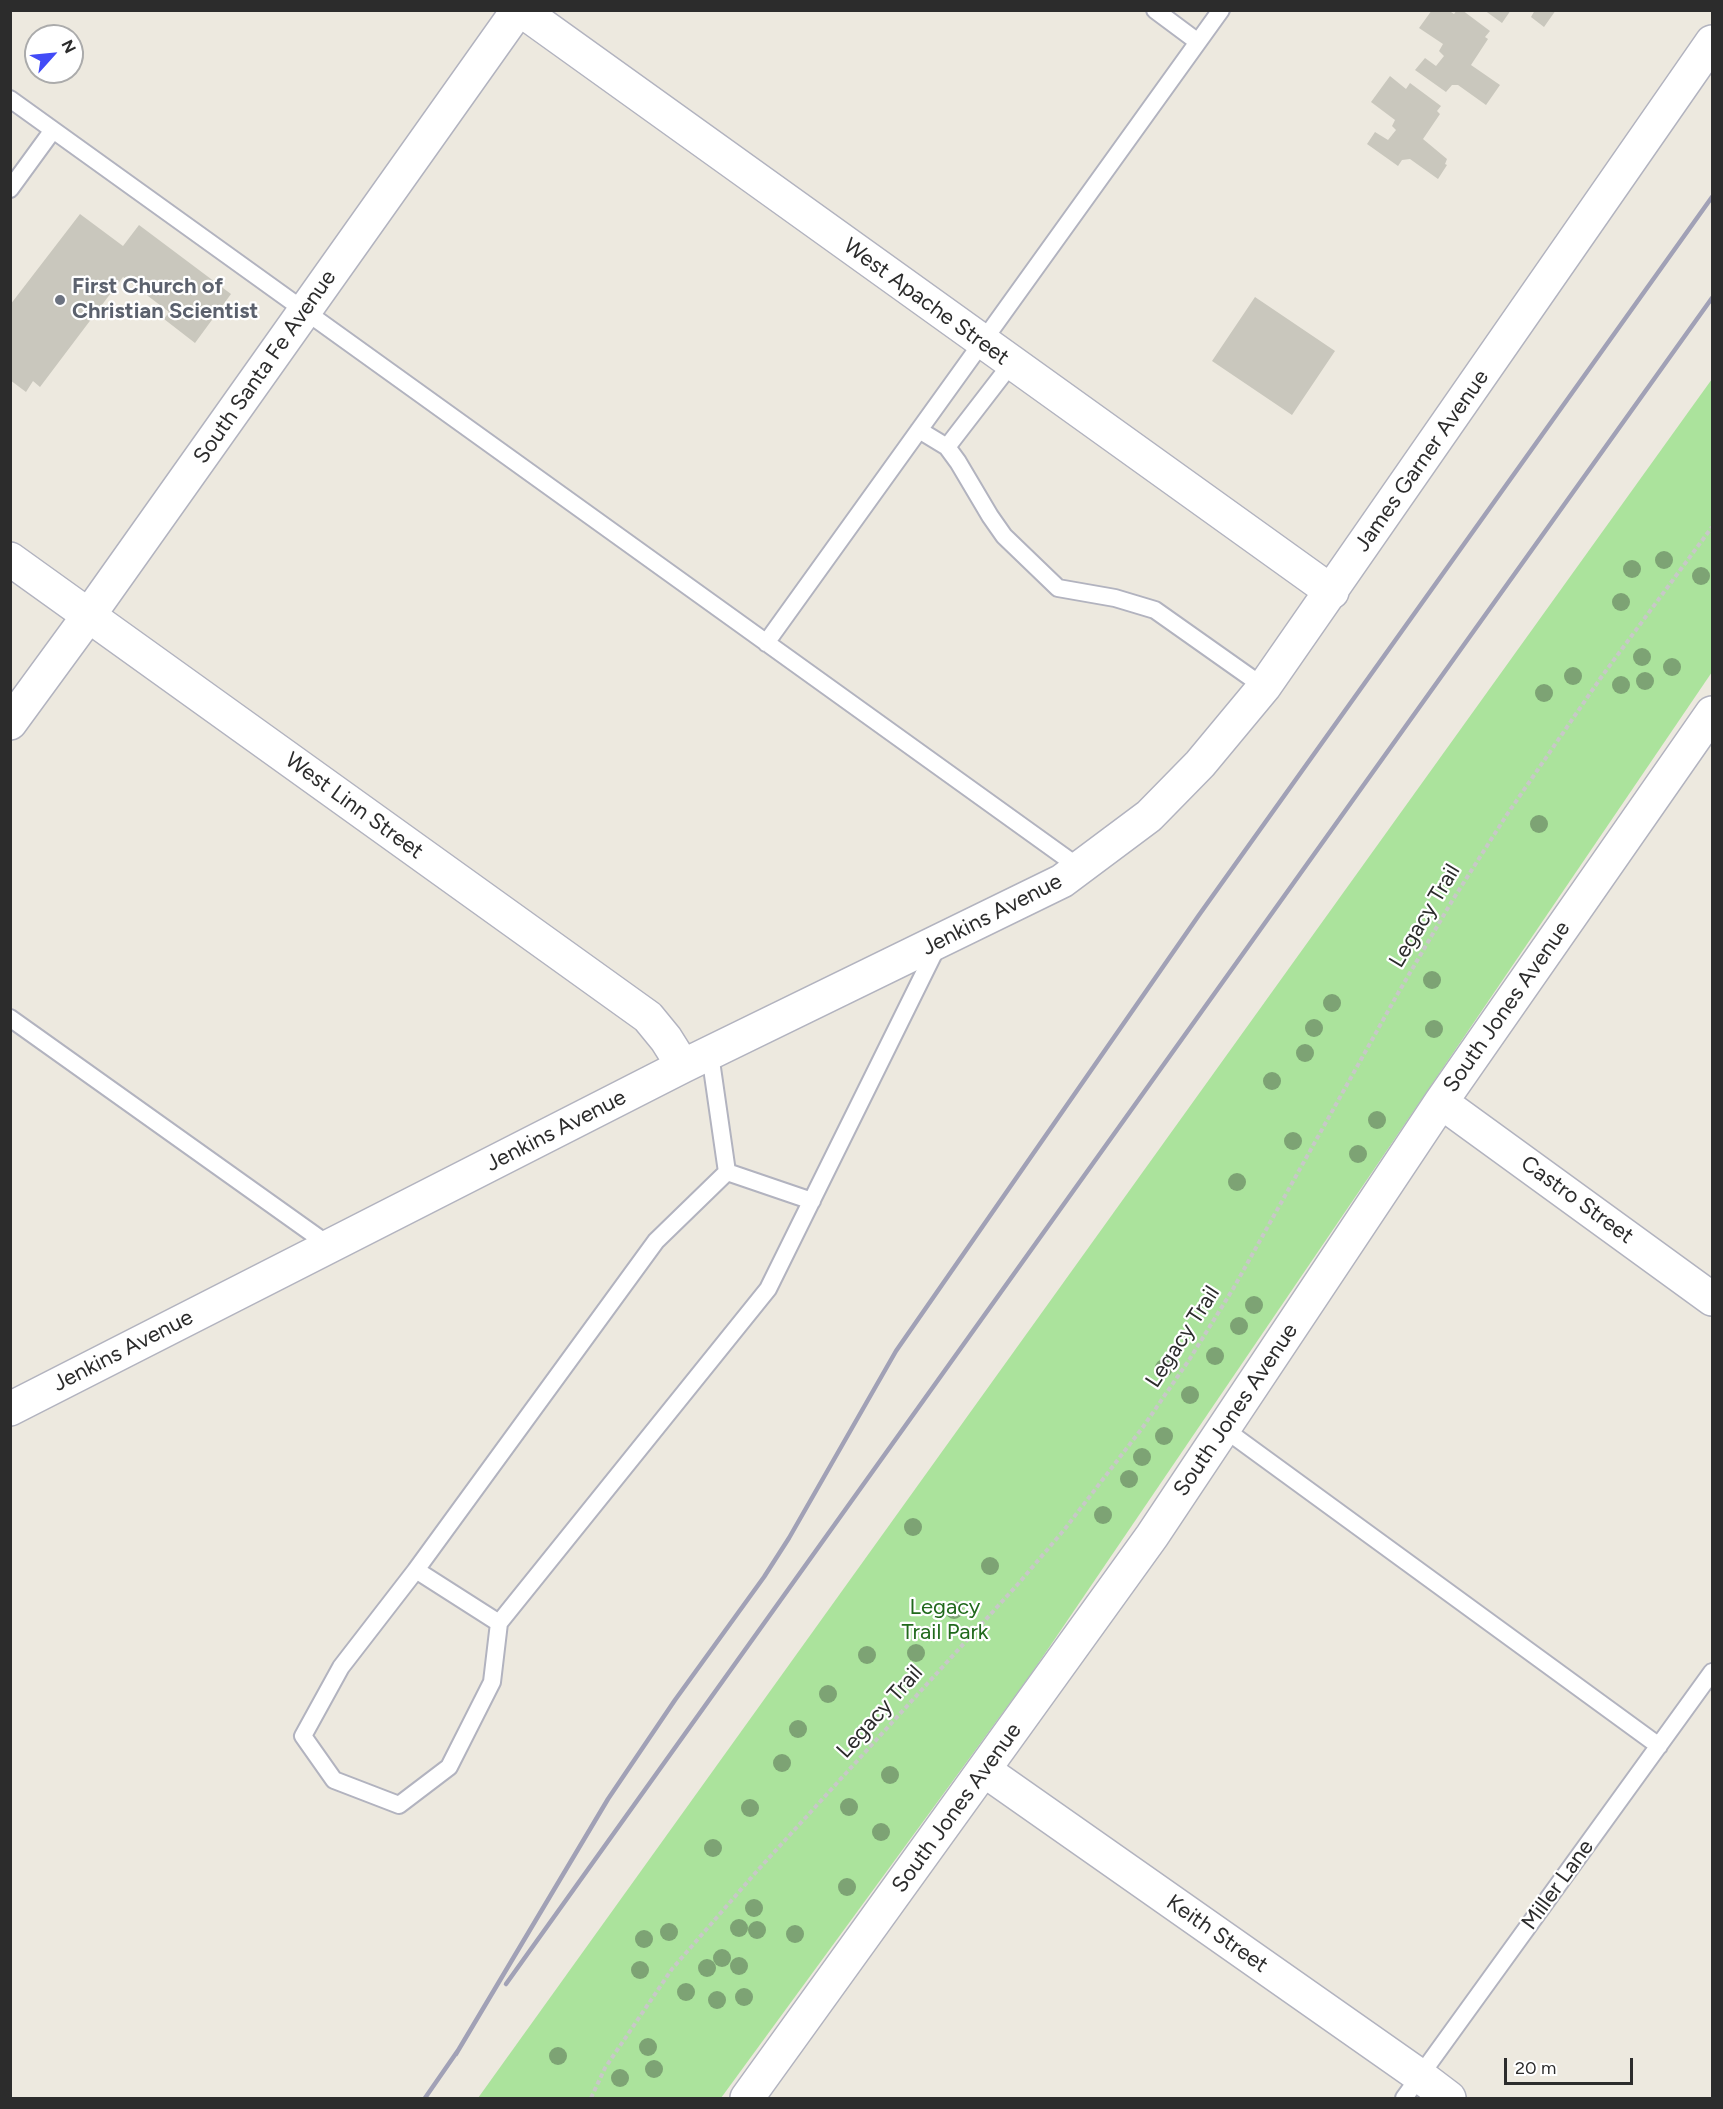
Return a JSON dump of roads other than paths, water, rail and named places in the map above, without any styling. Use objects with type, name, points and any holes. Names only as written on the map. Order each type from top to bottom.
[{"type":"street","name":"South Santa Fe Avenue","points":[[10,723],[519,10]]},
{"type":"street","name":"West Apache Street","points":[[519,10],[1332,592]]},
{"type":"street","name":"James Garner Avenue","points":[[1091,861],[1149,816],[1200,764],[1264,687],[1713,42]]},
{"type":"street","name":"West Linn Street","points":[[10,559],[648,1017],[666,1039],[696,1060]]},
{"type":"street","name":"South Jones Avenue","points":[[750,2098],[1152,1536],[1441,1102],[1713,713]]},
{"type":"street","name":"Jenkins Avenue","points":[[10,1409],[696,1060],[1062,881],[1091,861]]},
{"type":"street","name":"Castro Street","points":[[1441,1102],[1713,1299]]},
{"type":"street","name":"Keith Street","points":[[984,1770],[1412,2087],[1449,2098]]},
{"type":"lane","points":[[1155,10],[1198,42]]},
{"type":"lane","points":[[766,643],[1221,10]]},
{"type":"lane","points":[[10,99],[766,643],[1091,861]]},
{"type":"lane","points":[[10,189],[53,130]]},
{"type":"lane","points":[[946,447],[1011,364]]},
{"type":"lane","points":[[919,430],[946,447],[958,462],[1004,536],[1058,588],[1114,598],[1155,610],[1264,687]]},
{"type":"lane","points":[[727,1172],[656,1241],[416,1570],[341,1667],[303,1736],[334,1780],[399,1805],[449,1767],[492,1682],[499,1623],[768,1289],[940,942]]},
{"type":"lane","points":[[10,1018],[330,1246]]},
{"type":"lane","points":[[696,1060],[727,1172]]},
{"type":"lane","points":[[727,1172],[812,1201]]},
{"type":"lane","points":[[1223,1428],[1659,1746]]},
{"type":"lane","points":[[416,1570],[499,1623]]},
{"type":"lane","name":"Miller Lane","points":[[1412,2087],[1713,1672]]},
{"type":"railway","points":[[456,2054],[608,1799],[789,1538],[896,1351],[1199,915],[1712,197]]},
{"type":"railway","points":[[506,1984],[1712,298]]},
{"type":"railway","points":[[425,2098],[459,2049]]},
{"type":"place","name":"First Church of Christian Scientist","points":[[60,300]]},
{"type":"park label","name":"Legacy Trail Park","points":[[945,1620]]}]
